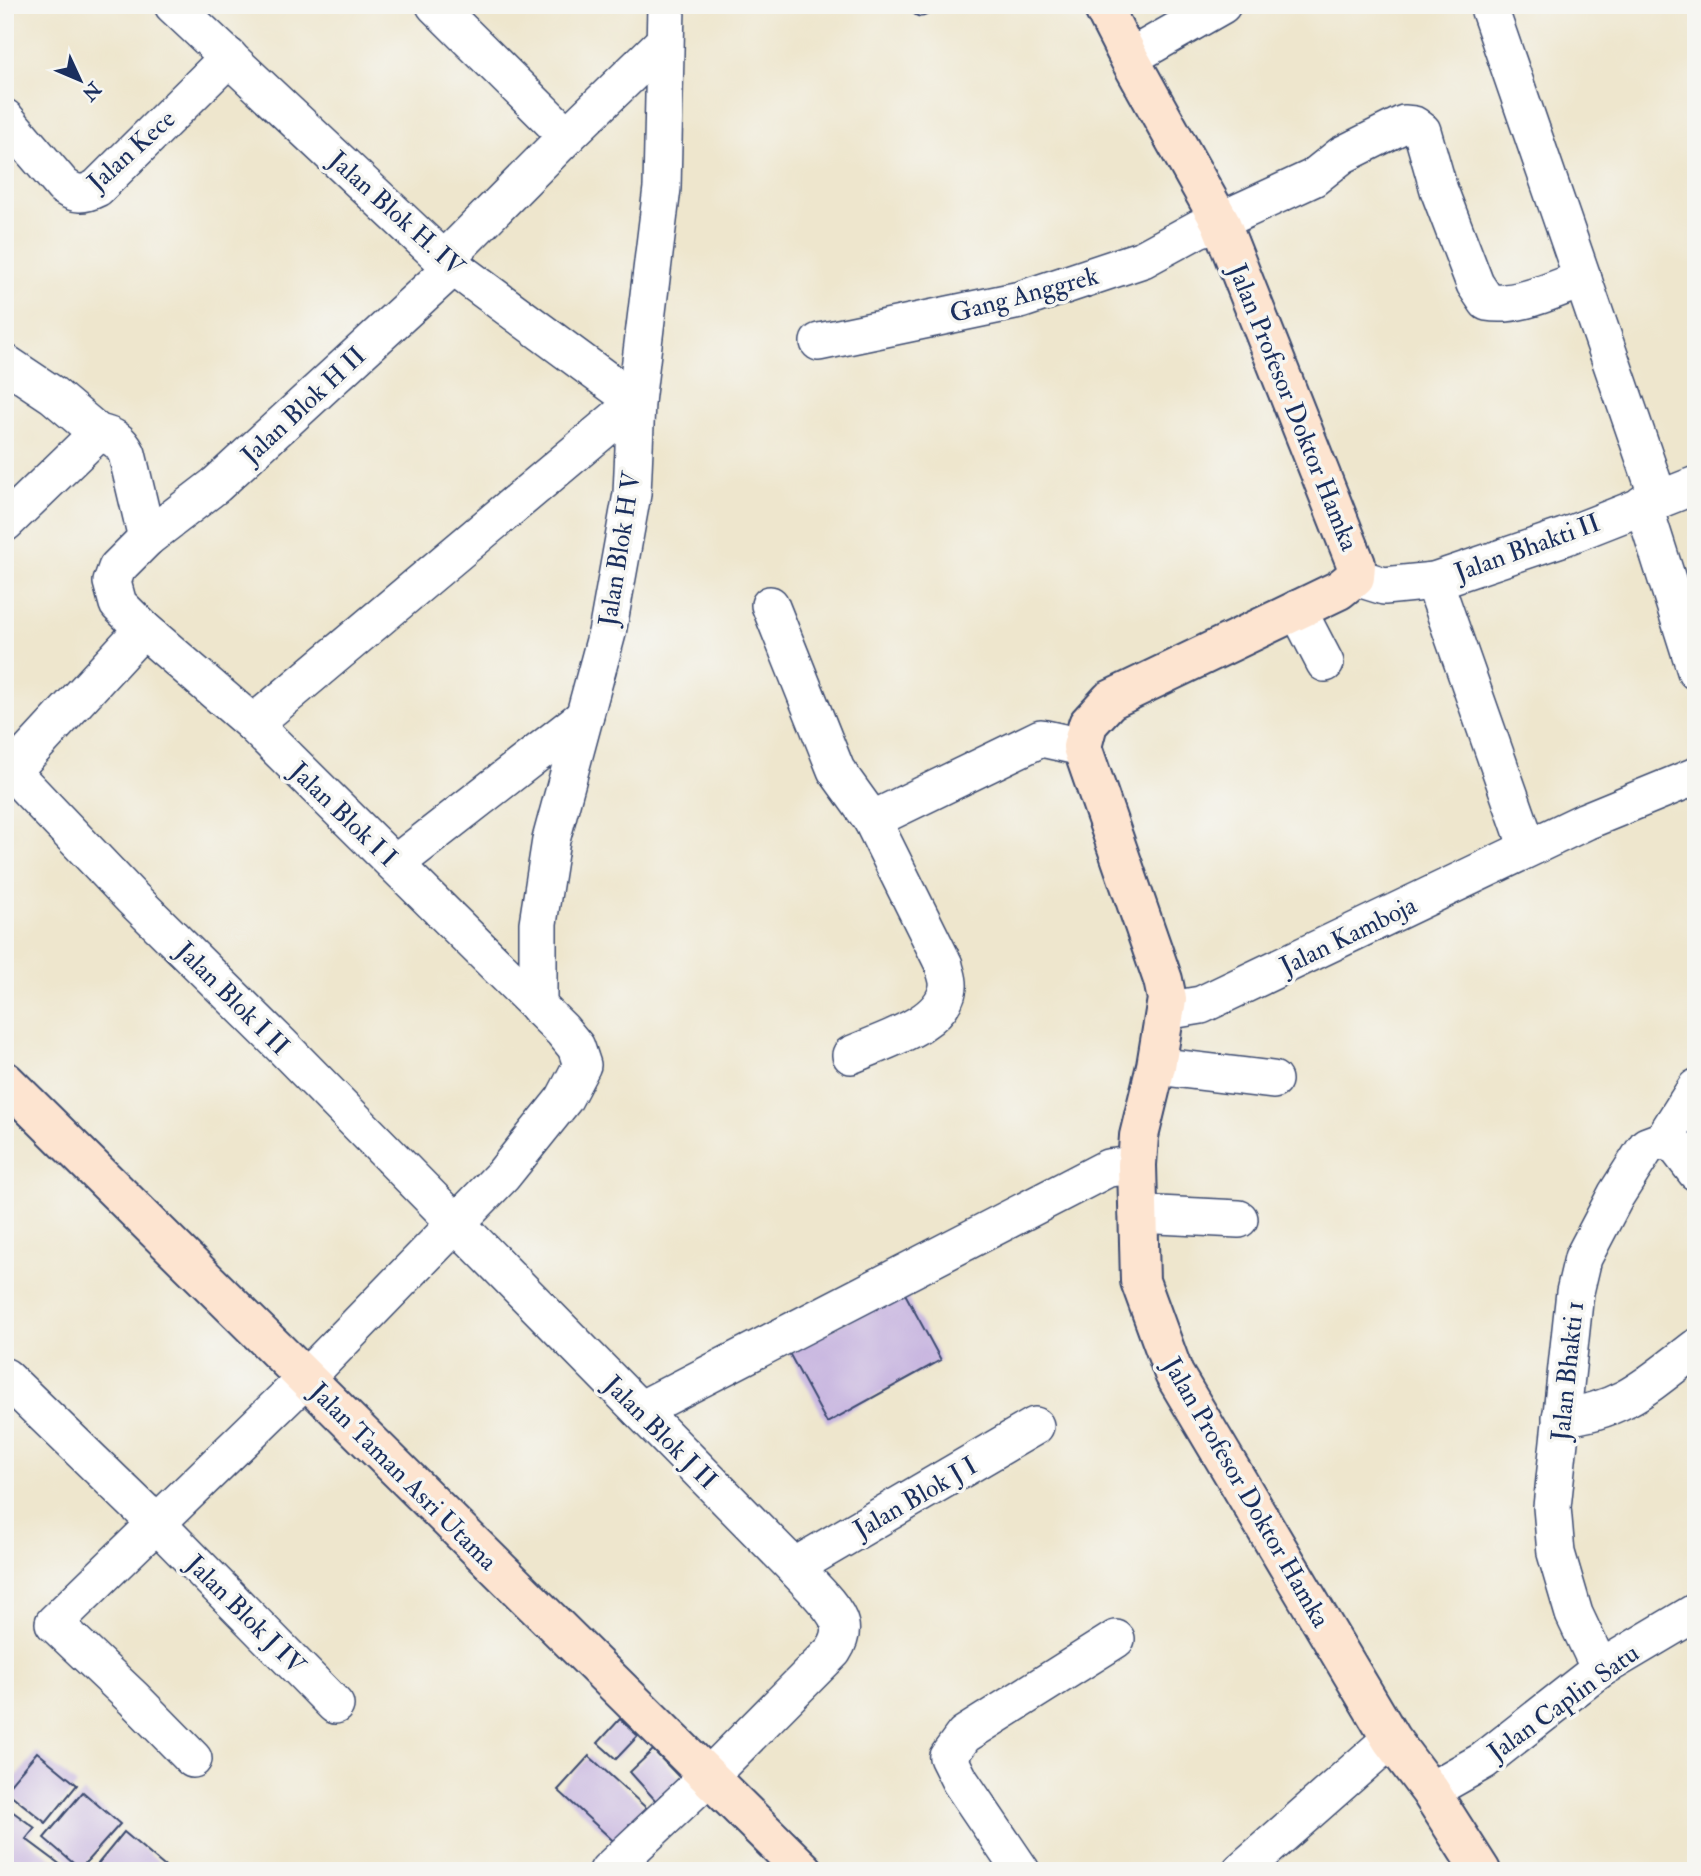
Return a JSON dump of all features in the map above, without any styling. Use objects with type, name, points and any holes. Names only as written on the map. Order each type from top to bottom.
[{"type":"street","name":"Jalan Blok H. IV","points":[[173,5],[448,263],[636,402]]},
{"type":"street","points":[[435,5],[567,136]]},
{"type":"street","name":"Jalan Blok H V","points":[[538,1007],[538,923],[551,840],[607,633],[632,494],[636,402],[662,188],[666,5]]},
{"type":"street","name":"Jalan Profesor Doktor Hamka","points":[[1102,5],[1220,221],[1354,556],[1355,577],[1339,590],[1110,700],[1088,724],[1082,747],[1163,980],[1167,999],[1156,1066],[1139,1136],[1137,1165],[1140,1281],[1174,1374],[1391,1739],[1430,1791],[1481,1871]]},
{"type":"street","points":[[1129,58],[1222,5]]},
{"type":"street","points":[[1489,5],[1583,279],[1651,502],[1696,671]]},
{"type":"street","name":"Jalan Blok H II","points":[[144,629],[118,604],[112,582],[117,568],[148,538],[216,485],[448,263],[567,136],[664,43]]},
{"type":"street","name":"Jalan Kece","points":[[5,118],[63,186],[73,193],[85,194],[97,188],[229,57]]},
{"type":"street","name":"Gang Anggrek","points":[[819,342],[1020,300],[1143,259],[1198,229],[1313,178],[1342,155],[1404,124],[1415,125],[1422,131],[1439,190],[1475,284],[1487,302],[1496,304],[1516,301],[1583,279]]},
{"type":"street","points":[[5,363],[53,395],[98,433],[113,436],[121,443],[127,454],[148,538]]},
{"type":"street","points":[[253,724],[636,402]]},
{"type":"street","points":[[5,523],[98,433]]},
{"type":"street","name":"Jalan Bhakti II","points":[[1355,577],[1384,586],[1434,581],[1564,537],[1696,485]]},
{"type":"street","points":[[1434,581],[1528,848]]},
{"type":"street","points":[[770,605],[836,770],[872,820],[944,965],[948,989],[937,1012],[926,1021],[851,1055]]},
{"type":"street","points":[[1297,608],[1325,663]]},
{"type":"street","points":[[8,775],[144,629]]},
{"type":"street","name":"Jalan Blok I I","points":[[144,629],[253,724],[396,864],[576,1047],[582,1065],[564,1099],[503,1175],[305,1378],[54,1623],[135,1699],[193,1759]]},
{"type":"street","points":[[396,864],[585,716]]},
{"type":"street","points":[[872,820],[1041,738],[1082,747]]},
{"type":"street","name":"Jalan Blok I II","points":[[8,775],[280,1044],[456,1223]]},
{"type":"street","name":"Jalan Kamboja","points":[[1165,1011],[1201,1005],[1586,821],[1696,776]]},
{"type":"street","points":[[1156,1066],[1273,1080]]},
{"type":"street","name":"Jalan Taman Asri Utama","points":[[5,1081],[804,1871]]},
{"type":"street","points":[[1696,1088],[1663,1140],[1676,1146],[1696,1172]]},
{"type":"street","name":"Jalan Bhakti 1","points":[[1601,1669],[1574,1614],[1556,1553],[1552,1507],[1575,1292],[1583,1258],[1616,1195],[1647,1146],[1663,1140]]},
{"type":"street","points":[[640,1410],[1108,1168],[1137,1165]]},
{"type":"street","points":[[1138,1214],[1239,1219]]},
{"type":"street","name":"Jalan Blok J II","points":[[456,1223],[794,1567],[833,1611],[840,1624],[840,1639],[833,1651],[708,1777]]},
{"type":"street","points":[[1562,1417],[1586,1415],[1622,1402],[1696,1348]]},
{"type":"street","name":"Jalan Blok J IV","points":[[5,1377],[157,1524],[335,1704]]},
{"type":"street","name":"Jalan Blok J I","points":[[794,1567],[1035,1426]]},
{"type":"street","name":"Jalan Caplin Satu","points":[[1430,1791],[1483,1761],[1601,1669],[1696,1612]]},
{"type":"street","points":[[1021,1871],[960,1781],[948,1756],[964,1735],[1116,1639]]},
{"type":"street","points":[[1241,1871],[1391,1739]]},
{"type":"street","points":[[608,1871],[708,1777]]},
{"type":"building","points":[[903,1290],[941,1360],[827,1423],[789,1353]]},
{"type":"building","points":[[620,1719],[638,1736],[616,1759],[598,1743]]},
{"type":"building","points":[[653,1750],[680,1778],[656,1801],[630,1772]]},
{"type":"building","points":[[37,1752],[77,1785],[46,1823],[5,1790]]},
{"type":"building","points":[[589,1756],[653,1814],[621,1848],[558,1790]]},
{"type":"building","points":[[83,1792],[120,1824],[80,1869],[44,1838]]},
{"type":"building","points":[[5,1806],[35,1828],[26,1839],[69,1871],[5,1871]]},
{"type":"building","points":[[124,1832],[170,1871],[92,1871]]}]
